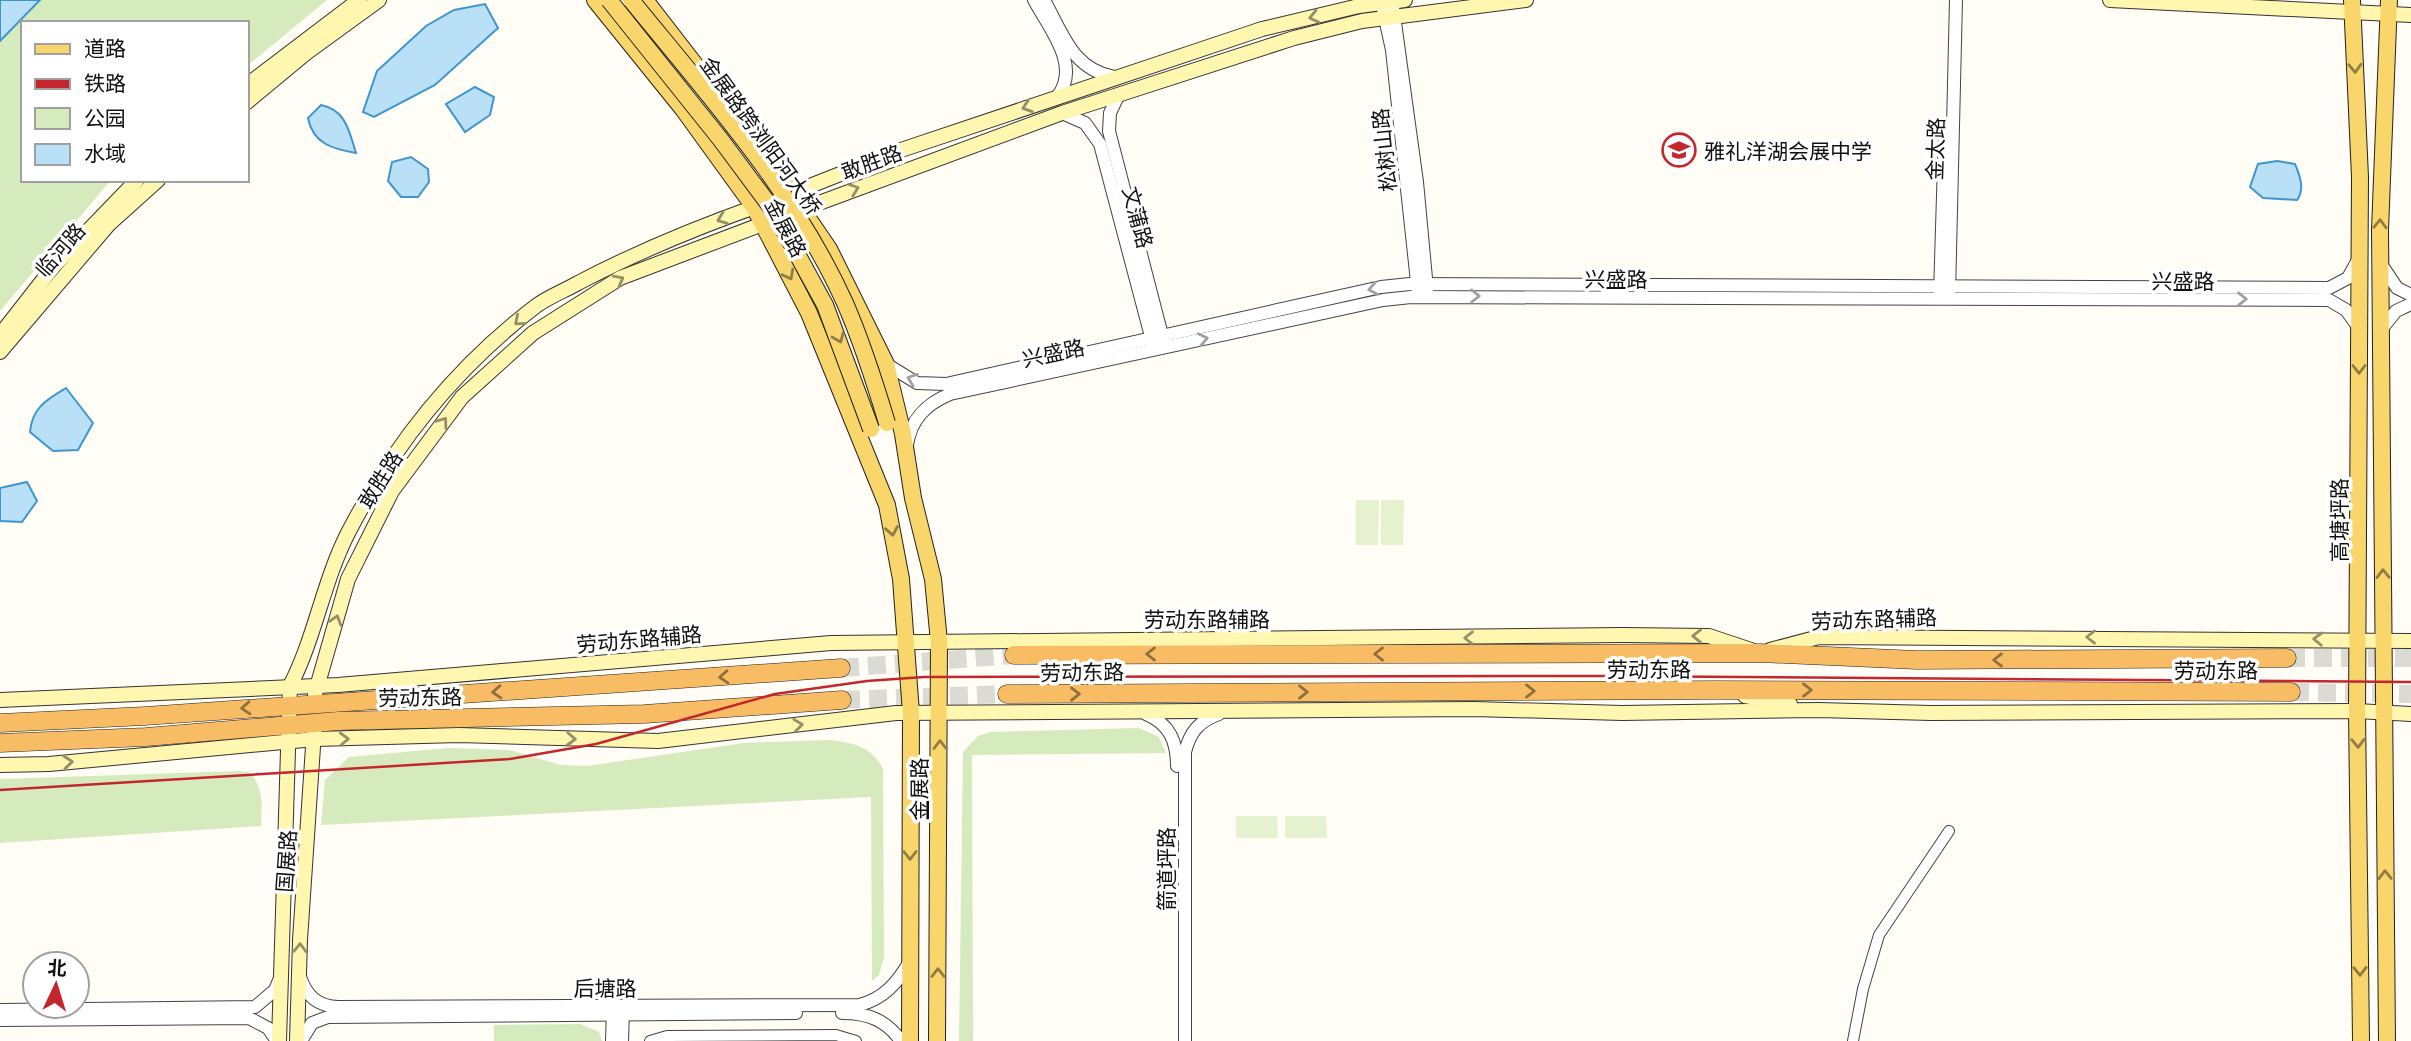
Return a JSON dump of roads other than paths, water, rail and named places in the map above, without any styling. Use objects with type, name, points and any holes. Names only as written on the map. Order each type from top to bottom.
[{"type":"highway","name":"劳动东路","points":[[1014,655],[1760,653],[1917,660],[2287,658]]},
{"type":"highway","name":"劳动东路","points":[[0,723],[145,716],[841,668]]},
{"type":"highway","name":"劳动东路","points":[[1007,694],[1716,690],[2291,692]]},
{"type":"highway","name":"劳动东路","points":[[0,743],[288,733],[644,714],[842,700]]},
{"type":"main road","points":[[248,84],[359,0]]},
{"type":"main road","points":[[248,101],[306,53],[380,0]]},
{"type":"main road","name":"金展路","points":[[595,0],[683,109],[754,207],[809,313],[887,505]]},
{"type":"main road","name":"金展路跨浏阳河大桥","points":[[609,0],[742,166],[778,219],[808,271],[840,338],[871,429]]},
{"type":"main road","name":"金展路跨浏阳河大桥","points":[[631,0],[743,139],[807,232],[844,301],[887,423]]},
{"type":"main road","name":"金展路","points":[[645,0],[793,193],[835,260],[886,364],[913,498],[933,579],[939,642],[937,1041]]},
{"type":"main road","name":"敢胜路","points":[[316,685],[348,579],[392,491],[462,397],[533,333],[620,278],[1062,113],[1294,38],[1390,18],[1526,0]]},
{"type":"main road","points":[[2110,0],[2389,7],[2411,15]]},
{"type":"main road","name":"敢胜路","points":[[290,686],[304,660],[330,574],[365,502],[424,412],[470,363],[538,305],[611,265],[901,150],[1262,29],[1390,1]]},
{"type":"main road","name":"高塘坪路","points":[[2352,6],[2360,177],[2357,711],[2361,1041]]},
{"type":"main road","name":"高塘坪路","points":[[2386,1041],[2380,261],[2389,7]]},
{"type":"main road","name":"临河路","points":[[0,335],[62,257],[134,182]]},
{"type":"main road","name":"临河路","points":[[0,352],[109,224],[156,182]]},
{"type":"main road","name":"金展路","points":[[887,423],[913,498]]},
{"type":"main road","name":"金展路","points":[[871,429],[901,579],[911,713],[910,1041]]},
{"type":"main road","name":"劳动东路辅路","points":[[0,700],[316,685],[831,643],[1709,636],[1760,653],[1819,637],[2411,641]]},
{"type":"main road","name":"国展路","points":[[299,1041],[299,973],[316,685]]},
{"type":"main road","name":"国展路","points":[[278,1041],[290,686]]},
{"type":"main road","points":[[1716,690],[1818,710]]},
{"type":"main road","points":[[314,731],[658,741],[911,713],[1219,714],[1474,709],[1622,713],[1818,710],[1931,713],[2357,711],[2411,714]]},
{"type":"main road","points":[[2,765],[49,764],[288,733]]},
{"type":"street","points":[[1034,0],[1064,55],[1067,66],[1065,85],[1057,97]]},
{"type":"street","points":[[1044,0],[1080,63],[1098,74],[1114,77]]},
{"type":"street","name":"金太路","points":[[1944,293],[1948,0]]},
{"type":"street","name":"金太路","points":[[1944,293],[1956,0]]},
{"type":"street","name":"松树山路","points":[[1390,1],[1392,50],[1422,290]]},
{"type":"street","name":"文蒲路","points":[[1118,96],[1110,113],[1109,131],[1158,343]]},
{"type":"street","name":"文蒲路","points":[[1062,113],[1085,123],[1101,144],[1158,343]]},
{"type":"street","name":"兴盛路","points":[[1944,293],[2329,288],[2348,278],[2358,260]]},
{"type":"street","points":[[2380,261],[2392,282],[2411,295]]},
{"type":"street","name":"兴盛路","points":[[886,364],[917,383],[946,384],[1383,300],[1422,290],[1944,293],[2329,299],[2346,310],[2359,328]]},
{"type":"street","points":[[2380,331],[2396,311],[2411,304]]},
{"type":"street","name":"兴盛路","points":[[905,452],[912,426],[927,406],[938,398],[1158,343]]},
{"type":"street","name":"箭道坪路","points":[[1146,714],[1164,724],[1177,752],[1177,1041]]},
{"type":"street","name":"箭道坪路","points":[[1185,1041],[1185,752],[1193,730],[1200,722],[1219,714]]},
{"type":"street","points":[[1853,1041],[1863,989],[1879,935],[1949,831]]},
{"type":"street","name":"后塘路","points":[[299,1041],[313,1023],[328,1017],[859,1005],[888,991],[910,961]]},
{"type":"street","name":"后塘路","points":[[299,973],[311,998],[328,1006],[853,1013],[880,1020],[901,1041]]},
{"type":"street","points":[[0,1010],[255,1007],[275,990],[281,974]]},
{"type":"street","points":[[612,1041],[618,1010]]},
{"type":"street","points":[[618,1010],[622,1041]]},
{"type":"street","points":[[0,1020],[248,1018],[268,1028],[278,1041]]},
{"type":"street","points":[[650,1041],[667,1036],[836,1035],[856,1041]]},
{"type":"water","points":[[0,0],[40,0],[0,41]]},
{"type":"water","points":[[485,4],[498,28],[435,85],[374,117],[363,112],[377,71],[426,26],[454,10]]},
{"type":"water","points":[[475,87],[494,97],[490,115],[465,132],[446,104]]},
{"type":"water","points":[[321,105],[341,117],[356,153],[325,144],[314,134],[308,118]]},
{"type":"water","points":[[411,157],[428,169],[429,182],[418,197],[401,197],[388,181],[392,162]]},
{"type":"water","points":[[2277,161],[2295,164],[2301,187],[2297,200],[2263,198],[2250,187],[2258,164]]},
{"type":"water","points":[[66,388],[93,423],[78,450],[53,451],[30,432],[31,424],[41,406]]},
{"type":"water","points":[[27,482],[37,501],[22,522],[0,521],[0,488]]},
{"type":"tunnel","points":[[841,668],[1014,655]]},
{"type":"tunnel","points":[[2287,658],[2411,658]]},
{"type":"tunnel","points":[[2291,692],[2411,694]]},
{"type":"tunnel","points":[[842,700],[1007,694]]},
{"type":"railway","points":[[0,790],[510,759],[596,744],[775,694],[867,681],[924,677],[1600,676],[2411,682]]},
{"type":"place","name":"雅礼洋湖会展中学","points":[[1679,150]]}]
